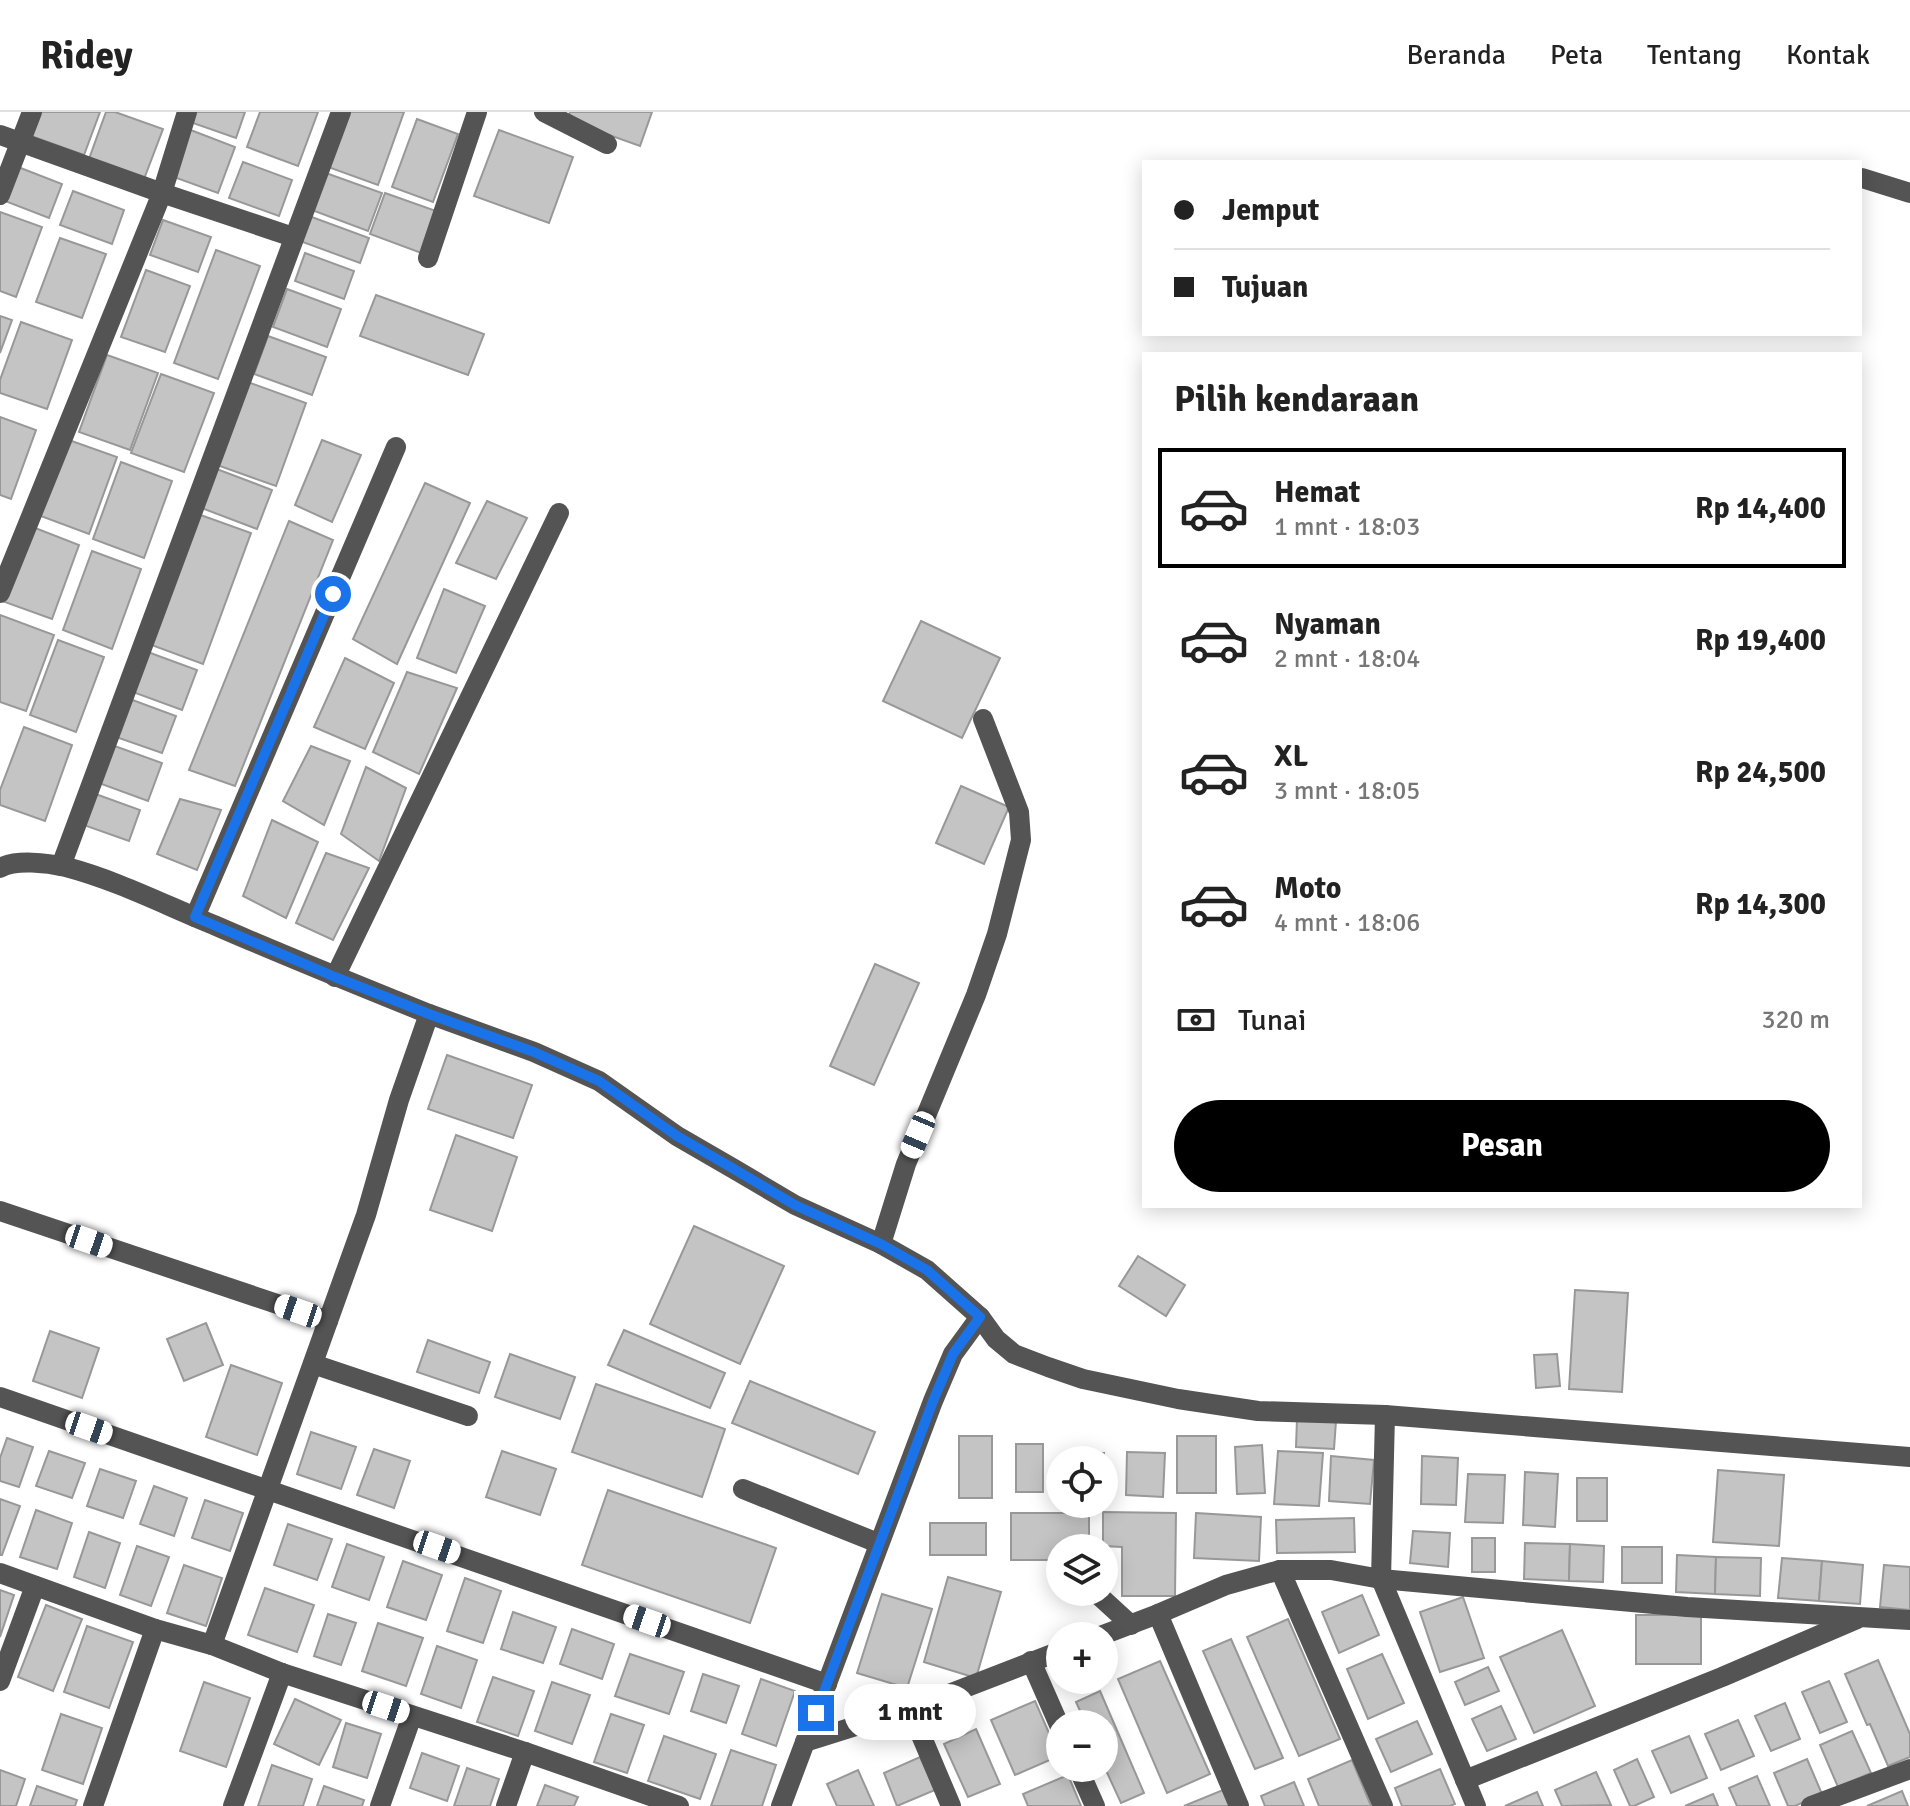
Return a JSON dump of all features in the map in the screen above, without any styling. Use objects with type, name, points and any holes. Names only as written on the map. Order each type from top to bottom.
[{"type":"street","points":[[0,195],[32,112]]},
{"type":"street","points":[[0,593],[162,193],[187,112]]},
{"type":"street","points":[[61,866],[341,112]]},
{"type":"street","points":[[428,258],[477,112]]},
{"type":"street","points":[[544,112],[607,144]]},
{"type":"street","points":[[0,135],[293,237]]},
{"type":"street","points":[[1862,178],[1910,193]]},
{"type":"street","points":[[195,917],[396,447]]},
{"type":"street","points":[[335,977],[559,513]]},
{"type":"street","points":[[881,1244],[906,1164],[976,995],[997,934],[1021,840],[1019,812],[983,719]]},
{"type":"street","points":[[0,868],[21,862],[61,866],[125,888],[335,977],[534,1052],[599,1081],[677,1136],[795,1205],[881,1244],[927,1270],[980,1317],[996,1339],[1014,1354],[1083,1379],[1178,1399],[1258,1411],[1385,1415],[1910,1457]]},
{"type":"street","points":[[212,1645],[366,1215],[399,1100],[429,1014]]},
{"type":"street","points":[[0,1211],[328,1321]]},
{"type":"street","points":[[786,1803],[805,1742],[878,1543],[953,1354],[980,1317]]},
{"type":"street","points":[[313,1364],[468,1416]]},
{"type":"street","points":[[0,1397],[827,1684]]},
{"type":"street","points":[[1385,1415],[1381,1579],[1476,1806]]},
{"type":"street","points":[[743,1489],[878,1543]]},
{"type":"street","points":[[1280,1570],[1383,1806]]},
{"type":"street","points":[[1118,1630],[1226,1585],[1280,1570],[1331,1570],[1381,1579],[1687,1607],[1910,1620]]},
{"type":"street","points":[[0,1573],[155,1629],[212,1645],[282,1673],[525,1752],[642,1800],[679,1806]]},
{"type":"street","points":[[0,1681],[35,1586]]},
{"type":"street","points":[[1110,1606],[1131,1625]]},
{"type":"street","points":[[1158,1614],[1239,1806]]},
{"type":"street","points":[[1465,1780],[1861,1618]]},
{"type":"street","points":[[93,1806],[155,1629]]},
{"type":"street","points":[[805,1742],[910,1709],[1046,1656]]},
{"type":"street","points":[[1031,1661],[1053,1710]]},
{"type":"street","points":[[233,1806],[282,1673]]},
{"type":"street","points":[[910,1709],[951,1806]]},
{"type":"street","points":[[380,1806],[412,1716]]},
{"type":"street","points":[[506,1806],[525,1752]]},
{"type":"street","points":[[1811,1806],[1909,1773]]},
{"type":"street","points":[[1084,1782],[1095,1806]]},
{"type":"building","points":[[37,112],[100,112],[84,155],[28,135]]},
{"type":"building","points":[[106,112],[115,112],[163,129],[144,179],[89,159]]},
{"type":"building","points":[[194,112],[245,112],[236,138],[190,122]]},
{"type":"building","points":[[260,112],[318,112],[298,166],[247,147]]},
{"type":"building","points":[[348,112],[404,112],[378,185],[328,167]]},
{"type":"building","points":[[570,112],[652,112],[640,146],[567,120]]},
{"type":"building","points":[[417,119],[458,134],[433,202],[392,187]]},
{"type":"building","points":[[188,129],[235,147],[218,193],[171,176]]},
{"type":"building","points":[[499,130],[573,157],[549,223],[474,196]]},
{"type":"building","points":[[243,162],[292,180],[279,216],[229,198]]},
{"type":"building","points":[[18,167],[62,184],[49,218],[5,201]]},
{"type":"building","points":[[323,172],[382,193],[368,231],[309,209]]},
{"type":"building","points":[[73,191],[124,210],[112,244],[60,225]]},
{"type":"building","points":[[385,193],[439,212],[424,254],[370,234]]},
{"type":"building","points":[[0,212],[42,227],[16,297],[0,291]]},
{"type":"building","points":[[309,216],[369,238],[360,263],[300,241]]},
{"type":"building","points":[[163,220],[211,237],[198,272],[150,255]]},
{"type":"building","points":[[60,238],[106,254],[82,318],[36,302]]},
{"type":"building","points":[[216,250],[260,266],[218,379],[174,363]]},
{"type":"building","points":[[305,253],[354,271],[344,299],[295,281]]},
{"type":"building","points":[[146,270],[190,286],[165,352],[121,337]]},
{"type":"building","points":[[287,289],[341,309],[327,347],[273,327]]},
{"type":"building","points":[[376,295],[484,334],[468,375],[360,336]]},
{"type":"building","points":[[0,316],[12,320],[0,353]]},
{"type":"building","points":[[21,322],[72,340],[47,409],[0,393],[0,380]]},
{"type":"building","points":[[268,336],[326,357],[312,395],[254,374]]},
{"type":"building","points":[[107,355],[158,373],[130,450],[79,432]]},
{"type":"building","points":[[161,374],[214,393],[184,472],[131,453]]},
{"type":"building","points":[[245,381],[306,403],[276,486],[214,464]]},
{"type":"building","points":[[0,417],[36,430],[11,499],[0,495]]},
{"type":"building","points":[[66,439],[117,457],[89,534],[38,515]]},
{"type":"building","points":[[322,440],[361,455],[332,522],[295,505]]},
{"type":"building","points":[[121,462],[172,481],[144,558],[93,539]]},
{"type":"building","points":[[214,468],[272,490],[257,529],[199,507]]},
{"type":"building","points":[[425,483],[470,503],[397,664],[353,639]]},
{"type":"building","points":[[487,501],[527,518],[496,579],[456,563]]},
{"type":"building","points":[[195,513],[251,533],[203,664],[146,643]]},
{"type":"building","points":[[289,521],[333,540],[235,786],[189,770]]},
{"type":"building","points":[[30,526],[79,545],[52,619],[2,601]]},
{"type":"building","points":[[92,551],[141,569],[112,649],[63,630]]},
{"type":"building","points":[[444,589],[485,606],[456,673],[417,658]]},
{"type":"building","points":[[0,615],[54,635],[26,711],[0,702]]},
{"type":"building","points":[[921,621],[1000,658],[962,738],[883,701]]},
{"type":"building","points":[[58,640],[104,657],[76,732],[30,715]]},
{"type":"building","points":[[145,651],[197,670],[182,710],[130,691]]},
{"type":"building","points":[[345,658],[394,683],[365,749],[314,727]]},
{"type":"building","points":[[407,672],[457,688],[419,774],[373,752]]},
{"type":"building","points":[[127,698],[176,716],[162,753],[113,736]]},
{"type":"building","points":[[24,727],[72,745],[45,821],[0,805],[0,790]]},
{"type":"building","points":[[109,744],[162,763],[148,801],[96,782]]},
{"type":"building","points":[[311,746],[350,761],[324,825],[283,801]]},
{"type":"building","points":[[366,767],[406,788],[379,861],[341,834]]},
{"type":"building","points":[[961,786],[1009,807],[984,864],[936,843]]},
{"type":"building","points":[[90,792],[140,810],[129,841],[78,823]]},
{"type":"building","points":[[180,799],[221,810],[197,870],[157,854]]},
{"type":"building","points":[[272,820],[318,842],[286,918],[243,896]]},
{"type":"building","points":[[326,853],[369,868],[333,940],[296,923]]},
{"type":"building","points":[[875,964],[919,983],[874,1085],[830,1066]]},
{"type":"building","points":[[447,1055],[532,1085],[513,1138],[428,1109]]},
{"type":"building","points":[[456,1135],[517,1157],[492,1231],[430,1210]]},
{"type":"building","points":[[694,1226],[784,1266],[740,1364],[650,1324]]},
{"type":"building","points":[[1138,1256],[1185,1285],[1166,1316],[1119,1286]]},
{"type":"building","points":[[1575,1290],[1628,1293],[1622,1392],[1569,1389]]},
{"type":"building","points":[[206,1323],[223,1365],[184,1381],[167,1339]]},
{"type":"building","points":[[624,1330],[725,1373],[710,1408],[608,1365]]},
{"type":"building","points":[[50,1331],[99,1348],[82,1398],[33,1381]]},
{"type":"building","points":[[428,1340],[490,1362],[479,1393],[417,1372]]},
{"type":"building","points":[[510,1354],[575,1377],[560,1419],[495,1397]]},
{"type":"building","points":[[1557,1354],[1560,1386],[1536,1388],[1534,1355]]},
{"type":"building","points":[[231,1365],[282,1383],[257,1455],[206,1437]]},
{"type":"building","points":[[750,1381],[875,1432],[858,1474],[732,1423]]},
{"type":"building","points":[[596,1384],[725,1429],[702,1497],[572,1452]]},
{"type":"building","points":[[1297,1419],[1336,1421],[1334,1449],[1296,1447]]},
{"type":"building","points":[[311,1432],[356,1447],[341,1489],[297,1474]]},
{"type":"building","points":[[959,1436],[992,1436],[992,1498],[959,1498]]},
{"type":"building","points":[[1177,1436],[1216,1436],[1216,1493],[1177,1493]]},
{"type":"building","points":[[7,1438],[33,1447],[19,1487],[0,1481],[0,1458]]},
{"type":"building","points":[[1016,1444],[1043,1444],[1043,1492],[1016,1492]]},
{"type":"building","points":[[1262,1445],[1265,1493],[1237,1494],[1235,1447]]},
{"type":"building","points":[[374,1449],[410,1461],[394,1508],[357,1495]]},
{"type":"building","points":[[49,1451],[85,1463],[72,1498],[36,1486]]},
{"type":"building","points":[[502,1451],[556,1469],[540,1515],[486,1497]]},
{"type":"building","points":[[1278,1451],[1323,1453],[1319,1506],[1274,1504]]},
{"type":"building","points":[[1127,1452],[1165,1453],[1163,1497],[1126,1495]]},
{"type":"building","points":[[1331,1456],[1374,1460],[1370,1504],[1329,1501]]},
{"type":"building","points":[[1422,1456],[1458,1458],[1456,1505],[1421,1504]]},
{"type":"building","points":[[100,1469],[136,1481],[123,1518],[87,1506]]},
{"type":"building","points":[[1718,1470],[1784,1475],[1779,1546],[1713,1542]]},
{"type":"building","points":[[1525,1472],[1558,1474],[1555,1527],[1523,1525]]},
{"type":"building","points":[[1468,1474],[1505,1475],[1503,1523],[1465,1522]]},
{"type":"building","points":[[1577,1478],[1607,1478],[1607,1521],[1577,1521]]},
{"type":"building","points":[[154,1486],[187,1498],[174,1536],[140,1524]]},
{"type":"building","points":[[608,1490],[776,1548],[750,1623],[582,1565]]},
{"type":"building","points":[[0,1499],[20,1506],[2,1555],[0,1555]]},
{"type":"building","points":[[205,1500],[243,1513],[230,1551],[192,1538]]},
{"type":"building","points":[[36,1510],[72,1523],[57,1569],[20,1557]]},
{"type":"building","points":[[1118,1512],[1176,1513],[1175,1596],[1122,1596],[1122,1547],[1118,1547],[1118,1534],[1103,1534],[1103,1518],[1118,1518]]},
{"type":"building","points":[[1011,1513],[1046,1513],[1046,1518],[1089,1518],[1089,1534],[1046,1534],[1046,1560],[1011,1560]]},
{"type":"building","points":[[1196,1513],[1261,1517],[1259,1561],[1194,1558]]},
{"type":"building","points":[[1354,1518],[1355,1552],[1277,1553],[1276,1520]]},
{"type":"building","points":[[930,1523],[986,1523],[986,1555],[930,1555]]},
{"type":"building","points":[[288,1524],[332,1539],[317,1580],[274,1565]]},
{"type":"building","points":[[1413,1531],[1450,1533],[1448,1567],[1410,1563]]},
{"type":"building","points":[[89,1532],[120,1543],[105,1588],[74,1577]]},
{"type":"building","points":[[1472,1538],[1495,1538],[1495,1572],[1472,1572]]},
{"type":"building","points":[[1525,1543],[1570,1544],[1569,1581],[1524,1579]]},
{"type":"building","points":[[347,1544],[384,1557],[369,1600],[332,1587]]},
{"type":"building","points":[[1570,1544],[1604,1546],[1603,1582],[1569,1581]]},
{"type":"building","points":[[137,1546],[169,1557],[151,1606],[120,1595]]},
{"type":"building","points":[[1622,1547],[1662,1547],[1662,1583],[1622,1583]]},
{"type":"building","points":[[1677,1555],[1716,1557],[1715,1594],[1676,1592]]},
{"type":"building","points":[[1716,1557],[1761,1558],[1760,1596],[1715,1594]]},
{"type":"building","points":[[1782,1558],[1822,1561],[1819,1601],[1778,1598]]},
{"type":"building","points":[[403,1561],[442,1575],[426,1620],[387,1607]]},
{"type":"building","points":[[1822,1561],[1863,1565],[1860,1604],[1819,1601]]},
{"type":"building","points":[[184,1565],[222,1578],[206,1626],[167,1613]]},
{"type":"building","points":[[1884,1565],[1910,1567],[1910,1610],[1880,1607]]},
{"type":"building","points":[[948,1577],[1001,1592],[976,1678],[924,1662]]},
{"type":"building","points":[[465,1578],[501,1591],[483,1643],[447,1631]]},
{"type":"building","points":[[265,1588],[314,1605],[297,1652],[248,1635]]},
{"type":"building","points":[[0,1590],[14,1595],[0,1637]]},
{"type":"building","points":[[882,1594],[932,1609],[907,1688],[857,1673]]},
{"type":"building","points":[[1362,1595],[1379,1635],[1339,1653],[1322,1612]]},
{"type":"building","points":[[1463,1597],[1484,1658],[1440,1672],[1420,1612]]},
{"type":"building","points":[[46,1605],[82,1619],[53,1691],[18,1677]]},
{"type":"building","points":[[513,1612],[556,1627],[543,1663],[501,1649]]},
{"type":"building","points":[[328,1614],[356,1623],[341,1665],[314,1656]]},
{"type":"building","points":[[1636,1615],[1701,1615],[1701,1664],[1636,1664]]},
{"type":"building","points":[[1288,1619],[1340,1739],[1299,1756],[1247,1637]]},
{"type":"building","points":[[378,1623],[423,1638],[406,1686],[362,1671]]},
{"type":"building","points":[[87,1626],[133,1642],[109,1708],[64,1692]]},
{"type":"building","points":[[572,1629],[614,1644],[602,1679],[560,1664]]},
{"type":"building","points":[[1562,1630],[1595,1706],[1534,1733],[1500,1657]]},
{"type":"building","points":[[1231,1639],[1283,1758],[1255,1769],[1203,1651]]},
{"type":"building","points":[[437,1646],[477,1660],[461,1708],[421,1694]]},
{"type":"building","points":[[630,1654],[684,1672],[669,1714],[615,1696]]},
{"type":"building","points":[[1382,1654],[1404,1703],[1368,1719],[1347,1669]]},
{"type":"building","points":[[1878,1660],[1910,1734],[1910,1757],[1888,1766],[1845,1674]]},
{"type":"building","points":[[1160,1661],[1210,1774],[1167,1793],[1118,1679]]},
{"type":"building","points":[[1488,1667],[1499,1691],[1465,1705],[1455,1682]]},
{"type":"building","points":[[703,1674],[739,1686],[726,1723],[691,1711]]},
{"type":"building","points":[[493,1677],[534,1691],[518,1736],[477,1722]]},
{"type":"building","points":[[761,1679],[795,1691],[776,1746],[742,1734]]},
{"type":"building","points":[[1829,1681],[1847,1722],[1820,1733],[1802,1692]]},
{"type":"building","points":[[204,1682],[250,1698],[226,1767],[180,1751]]},
{"type":"building","points":[[552,1682],[590,1695],[572,1744],[535,1731]]},
{"type":"building","points":[[1101,1694],[1108,1710],[1080,1710],[1076,1702]]},
{"type":"building","points":[[295,1699],[341,1720],[319,1765],[274,1744]]},
{"type":"building","points":[[1035,1701],[1046,1726],[1046,1762],[1015,1775],[991,1720]]},
{"type":"building","points":[[1785,1703],[1800,1739],[1771,1751],[1755,1716]]},
{"type":"building","points":[[1501,1706],[1516,1739],[1487,1751],[1472,1719]]},
{"type":"building","points":[[61,1714],[102,1728],[83,1784],[42,1770]]},
{"type":"building","points":[[611,1714],[644,1725],[627,1773],[594,1762]]},
{"type":"building","points":[[1738,1720],[1754,1756],[1721,1770],[1705,1734]]},
{"type":"building","points":[[1417,1721],[1432,1754],[1391,1772],[1376,1739]]},
{"type":"building","points":[[346,1723],[381,1734],[367,1778],[333,1767]]},
{"type":"building","points":[[976,1729],[1000,1784],[968,1797],[944,1744]]},
{"type":"building","points":[[1852,1731],[1871,1773],[1838,1787],[1820,1745]]},
{"type":"building","points":[[1118,1733],[1144,1793],[1121,1803],[1111,1782],[1118,1782]]},
{"type":"building","points":[[664,1736],[716,1754],[700,1799],[648,1781]]},
{"type":"building","points":[[1689,1736],[1707,1778],[1671,1793],[1652,1751]]},
{"type":"building","points":[[731,1750],[776,1765],[762,1806],[711,1806]]},
{"type":"building","points":[[422,1753],[459,1766],[447,1801],[410,1788]]},
{"type":"building","points":[[920,1757],[935,1790],[897,1806],[884,1773]]},
{"type":"building","points":[[1637,1759],[1654,1797],[1630,1806],[1614,1770]]},
{"type":"building","points":[[1807,1759],[1822,1794],[1788,1806],[1774,1773]]},
{"type":"building","points":[[1352,1760],[1371,1806],[1319,1806],[1308,1779]]},
{"type":"building","points":[[272,1765],[312,1779],[303,1806],[258,1806]]},
{"type":"building","points":[[467,1768],[499,1779],[490,1806],[454,1806]]},
{"type":"building","points":[[1440,1769],[1455,1804],[1402,1806],[1395,1788]]},
{"type":"building","points":[[0,1770],[25,1779],[16,1806],[0,1806]]},
{"type":"building","points":[[858,1770],[874,1806],[837,1806],[827,1784]]},
{"type":"building","points":[[1596,1772],[1611,1805],[1562,1806],[1555,1790]]},
{"type":"building","points":[[1757,1776],[1770,1806],[1737,1806],[1729,1788]]},
{"type":"building","points":[[1051,1782],[1071,1782],[1081,1806],[1028,1806],[1023,1794]]},
{"type":"building","points":[[1294,1782],[1304,1806],[1265,1806],[1261,1796]]},
{"type":"building","points":[[545,1785],[578,1797],[574,1806],[537,1806]]},
{"type":"building","points":[[37,1786],[77,1800],[75,1806],[30,1806]]},
{"type":"building","points":[[324,1786],[364,1800],[362,1806],[317,1806]]},
{"type":"building","points":[[1223,1790],[1230,1806],[1184,1806]]},
{"type":"building","points":[[1902,1791],[1908,1806],[1867,1806]]},
{"type":"building","points":[[1537,1792],[1543,1806],[1505,1806]]},
{"type":"building","points":[[1713,1794],[1718,1806],[1685,1806]]},
{"type":"route","points":[[333,594],[195,917],[335,977],[534,1052],[599,1081],[677,1136],[795,1205],[881,1244],[927,1270],[980,1317],[953,1354],[933,1401],[816,1713]]}]
